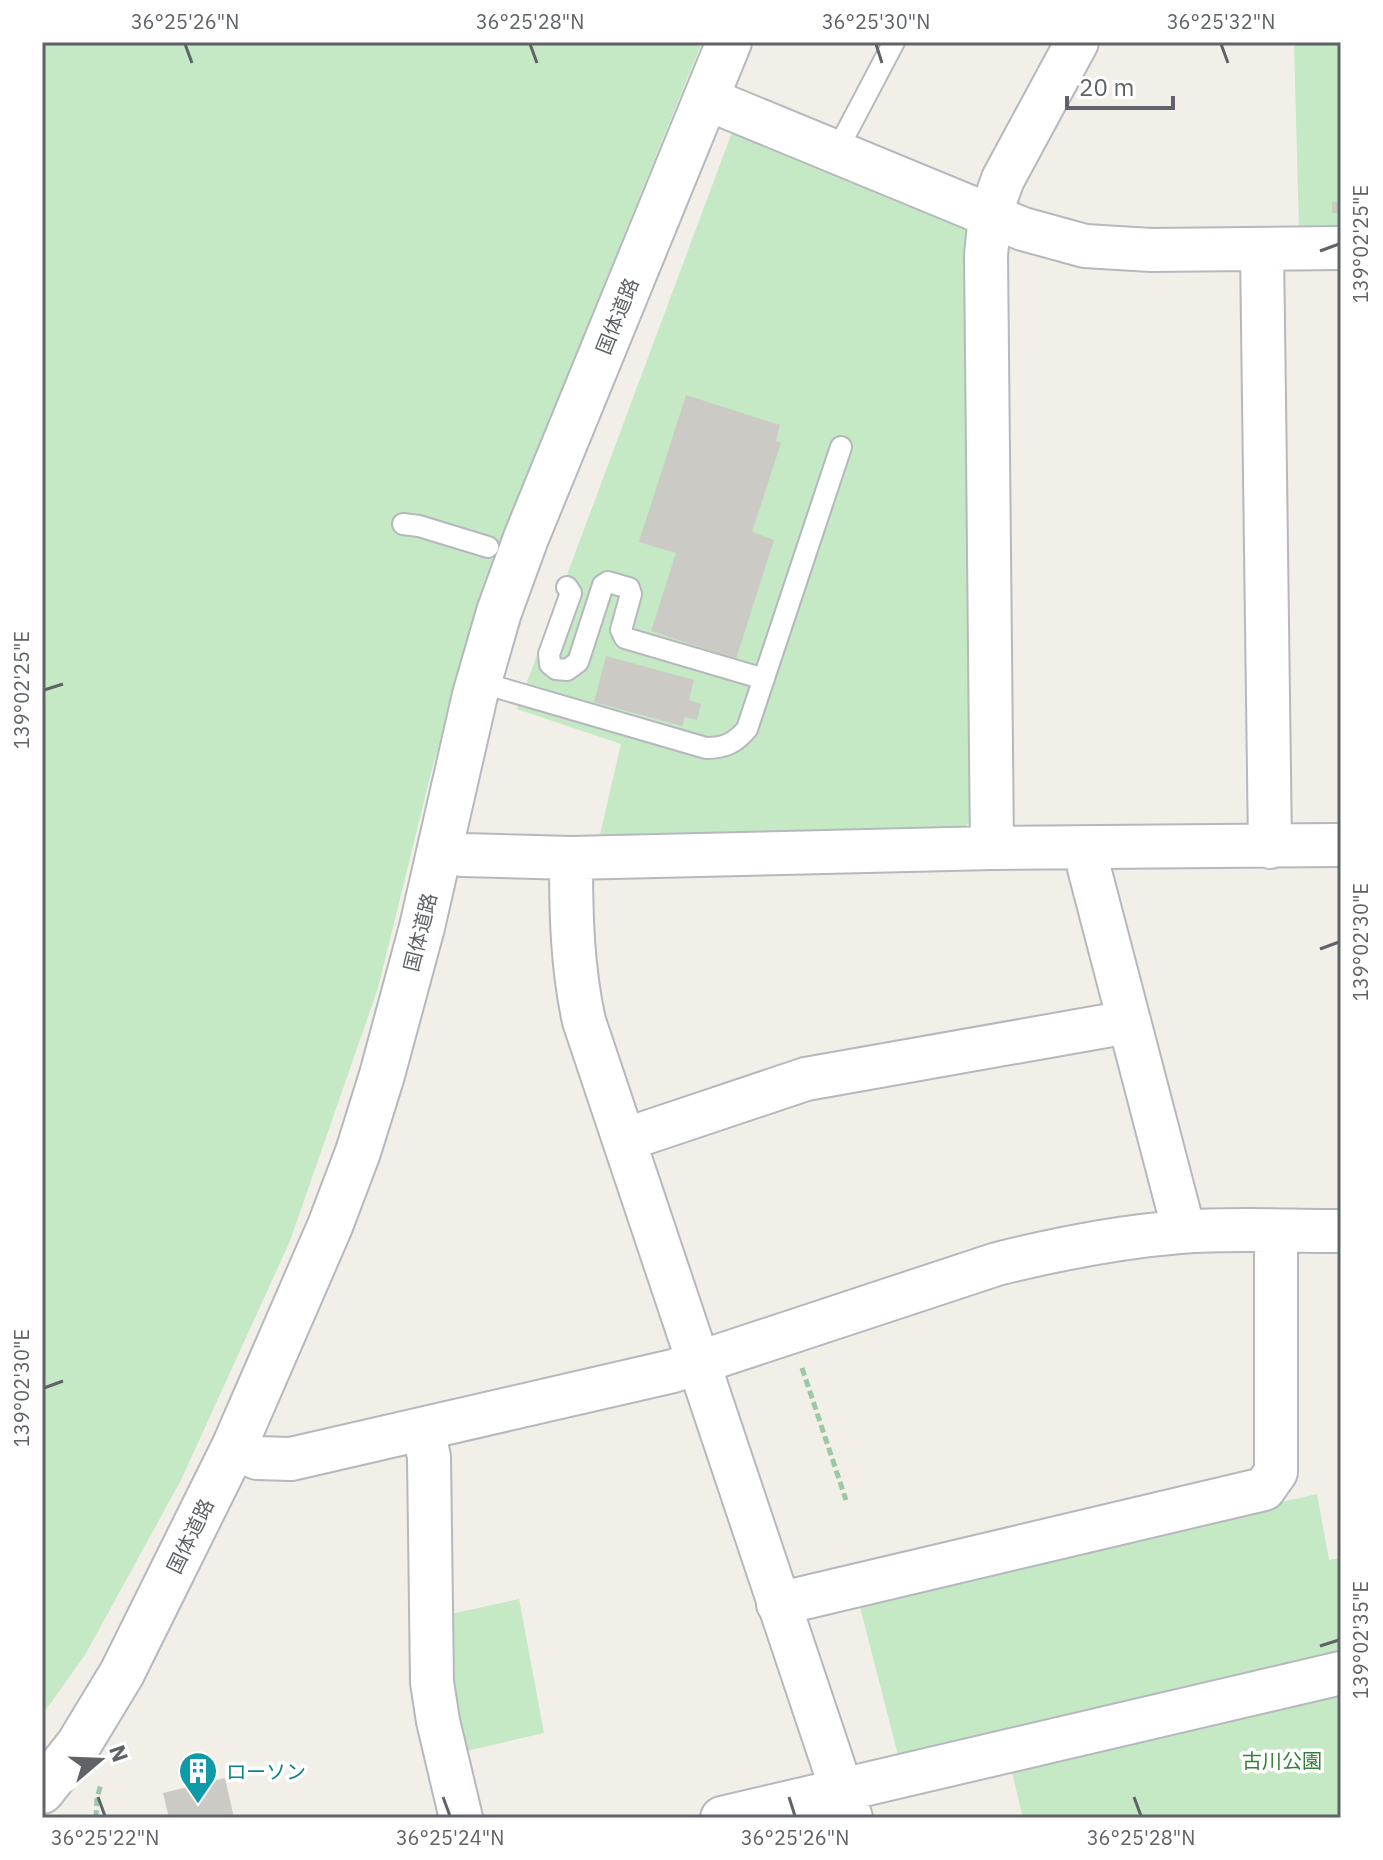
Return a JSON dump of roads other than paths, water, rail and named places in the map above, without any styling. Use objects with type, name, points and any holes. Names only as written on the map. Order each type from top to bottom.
[{"type":"street","name":"国体道路","points":[[42,1791],[79,1744],[122,1673],[234,1447],[306,1284],[358,1152],[404,995],[479,682],[499,612],[526,538],[729,42]]},
{"type":"street","points":[[992,848],[986,255],[990,215],[1003,179],[1077,42]]},
{"type":"street","points":[[705,98],[1023,229],[1085,246],[1151,250],[1341,248]]},
{"type":"street","points":[[1262,250],[1270,847]]},
{"type":"street","points":[[440,851],[463,855],[571,858],[992,848],[1341,845]]},
{"type":"street","points":[[1091,849],[1089,868],[1182,1232]]},
{"type":"street","points":[[571,858],[572,939],[584,1021],[845,1803]]},
{"type":"street","points":[[624,1140],[820,1075],[1128,1022]]},
{"type":"street","points":[[778,1604],[1264,1489],[1276,1472],[1276,1231]]},
{"type":"street","points":[[234,1447],[257,1458],[291,1459],[423,1429],[700,1363],[1023,1258],[1109,1240],[1182,1232],[1341,1231]]},
{"type":"street","points":[[423,1429],[429,1457],[432,1682],[461,1818]]},
{"type":"street","points":[[722,1818],[845,1803],[1341,1673]]},
{"type":"lane","points":[[838,153],[894,42]]},
{"type":"lane","points":[[479,682],[706,748],[719,748],[737,741],[747,729],[841,447]]},
{"type":"lane","points":[[403,524],[488,547]]},
{"type":"lane","points":[[567,587],[571,593],[549,654],[550,664],[556,669],[567,670],[578,662],[603,585],[608,582],[629,588],[631,594],[621,630],[625,638],[764,679]]},
{"type":"place","name":"ローソン","points":[[198,1805]]},
{"type":"park label","name":"古川公園","points":[[1282,1760]]}]
